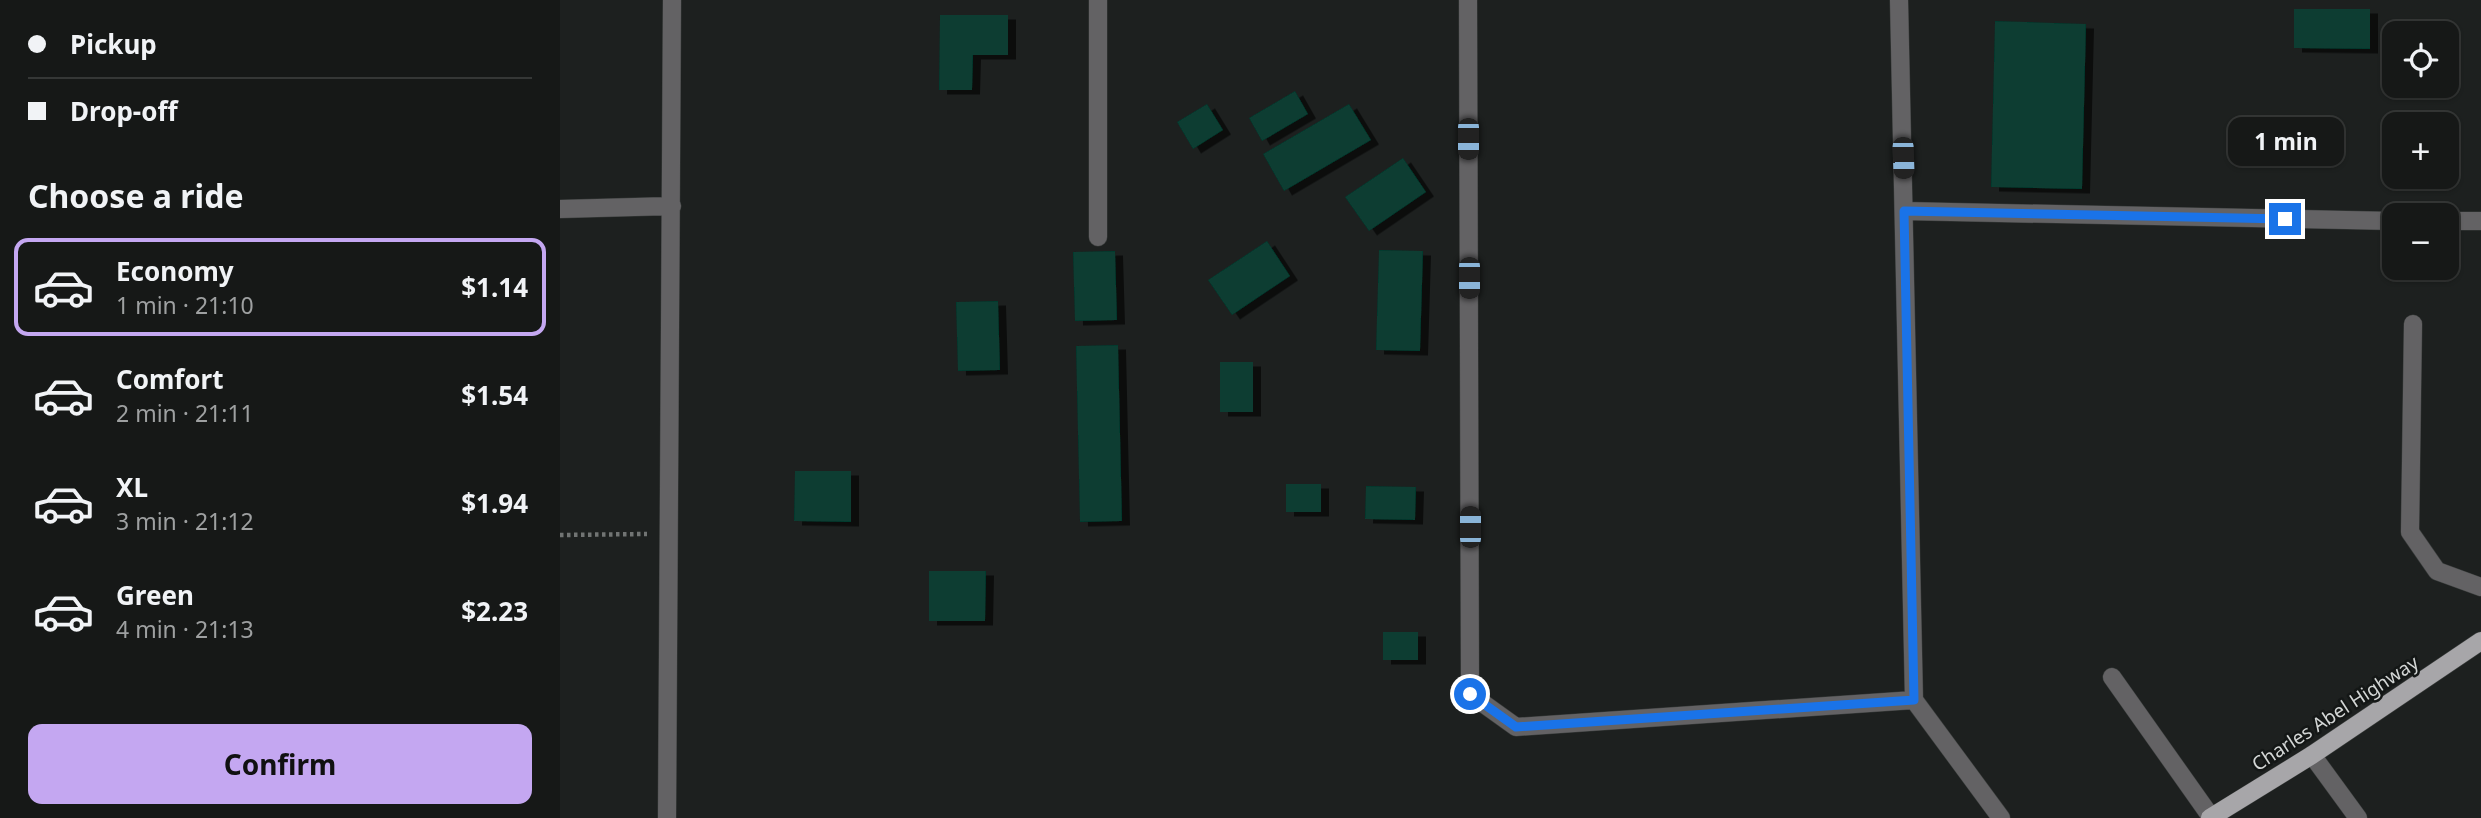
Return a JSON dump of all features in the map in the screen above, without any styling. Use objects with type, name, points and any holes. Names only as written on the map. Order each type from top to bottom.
[{"type":"main road","name":"Charles Abel Highway","points":[[2211,818],[2312,755],[2481,640]]},
{"type":"street","points":[[667,818],[673,0]]},
{"type":"street","points":[[1098,0],[1098,237]]},
{"type":"street","points":[[1468,0],[1470,694],[1516,727],[1914,700]]},
{"type":"street","points":[[1899,0],[1914,700],[2001,818]]},
{"type":"street","points":[[560,209],[672,206]]},
{"type":"street","points":[[1904,211],[2382,221]]},
{"type":"street","points":[[2459,221],[2481,221]]},
{"type":"street","points":[[2413,324],[2410,531],[2437,571],[2481,587]]},
{"type":"street","points":[[2112,677],[2211,818]]},
{"type":"street","points":[[2312,755],[2358,818]]},
{"type":"path","points":[[560,535],[667,534]]},
{"type":"building","points":[[2294,9],[2370,9],[2370,49],[2294,48]]},
{"type":"building","points":[[940,15],[1008,15],[1008,55],[973,55],[972,90],[939,90]]},
{"type":"building","points":[[1995,21],[2086,24],[2082,189],[1991,187]]},
{"type":"building","points":[[1295,91],[1308,114],[1262,141],[1249,118]]},
{"type":"building","points":[[1207,104],[1223,130],[1193,149],[1177,122]]},
{"type":"building","points":[[1349,104],[1371,140],[1284,191],[1263,154]]},
{"type":"building","points":[[1403,158],[1426,192],[1369,231],[1345,197]]},
{"type":"building","points":[[1267,241],[1290,276],[1232,315],[1208,280]]},
{"type":"building","points":[[1379,250],[1423,251],[1420,351],[1376,350]]},
{"type":"building","points":[[1115,251],[1117,320],[1075,321],[1073,252]]},
{"type":"building","points":[[998,301],[1000,370],[958,371],[956,302]]},
{"type":"building","points":[[1118,345],[1122,521],[1080,522],[1076,346]]},
{"type":"building","points":[[1220,362],[1253,362],[1253,412],[1220,412]]},
{"type":"building","points":[[795,471],[851,471],[851,522],[794,521]]},
{"type":"building","points":[[1286,484],[1321,484],[1321,512],[1286,512]]},
{"type":"building","points":[[1366,486],[1416,487],[1415,520],[1365,519]]},
{"type":"building","points":[[929,571],[986,571],[985,621],[929,621]]},
{"type":"building","points":[[1383,632],[1418,632],[1418,660],[1383,660]]},
{"type":"route","points":[[1470,694],[1516,727],[1914,700],[1904,211],[2285,219]]}]
